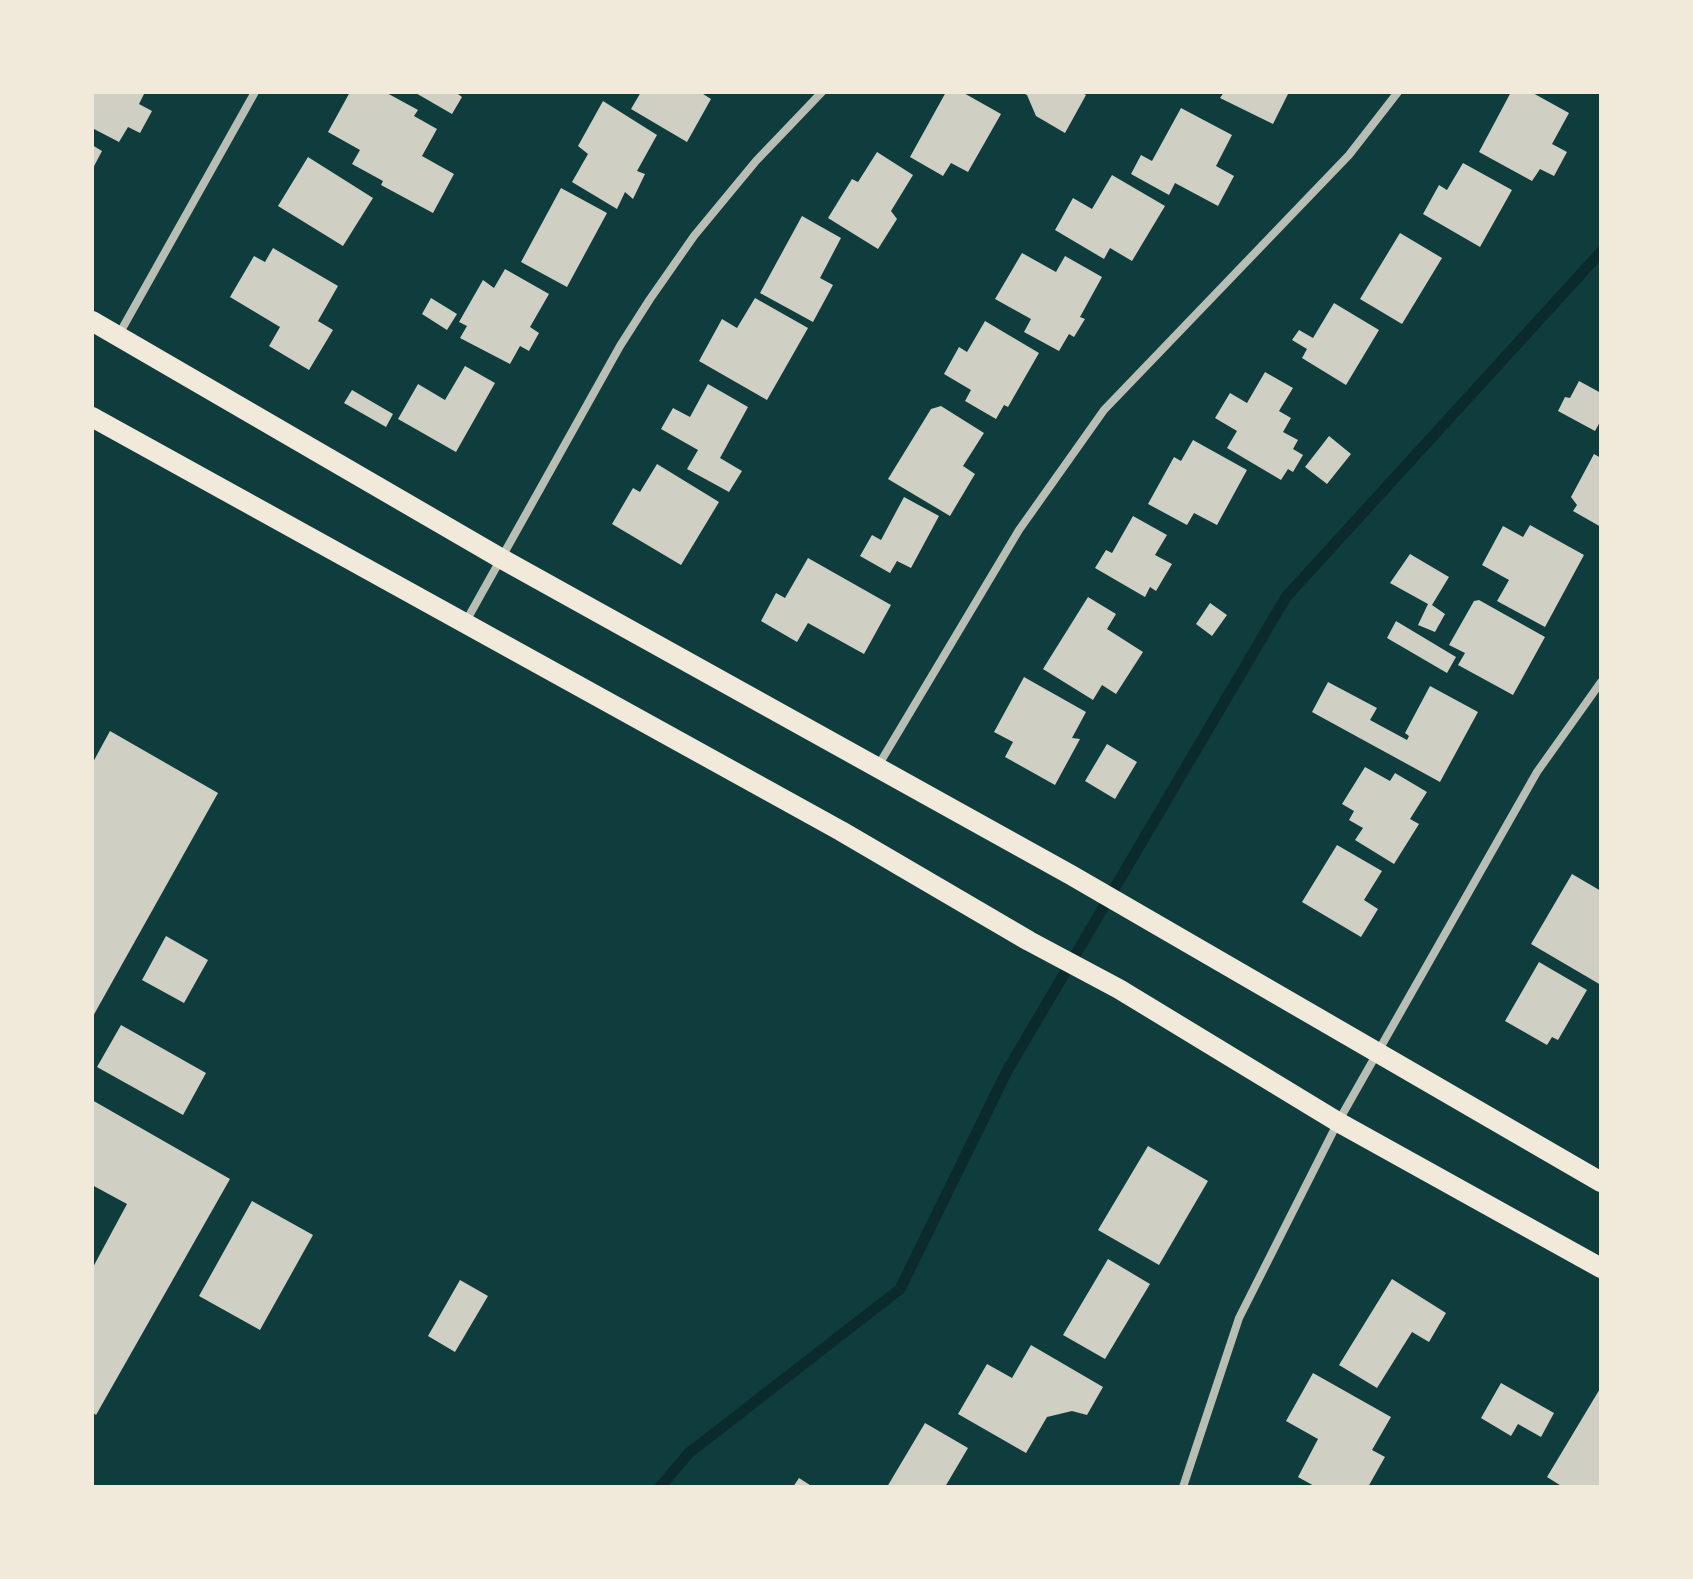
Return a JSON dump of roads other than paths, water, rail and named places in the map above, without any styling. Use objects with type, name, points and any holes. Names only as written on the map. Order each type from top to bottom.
[{"type":"main road","points":[[92,321],[502,559],[1071,875],[1601,1182]]},
{"type":"main road","points":[[92,417],[841,831],[1029,941],[1119,989],[1338,1122],[1601,1268]]},
{"type":"street","points":[[118,336],[255,92]]},
{"type":"street","points":[[465,623],[620,346],[650,299],[694,236],[756,161],[822,92]]},
{"type":"street","points":[[877,769],[1019,530],[1104,410],[1349,155],[1398,92]]},
{"type":"street","points":[[1183,1487],[1239,1318],[1338,1122],[1537,772],[1601,682]]},
{"type":"waterway","points":[[660,1487],[689,1453],[900,1289],[1007,1071],[1286,597],[1601,252]]}]
